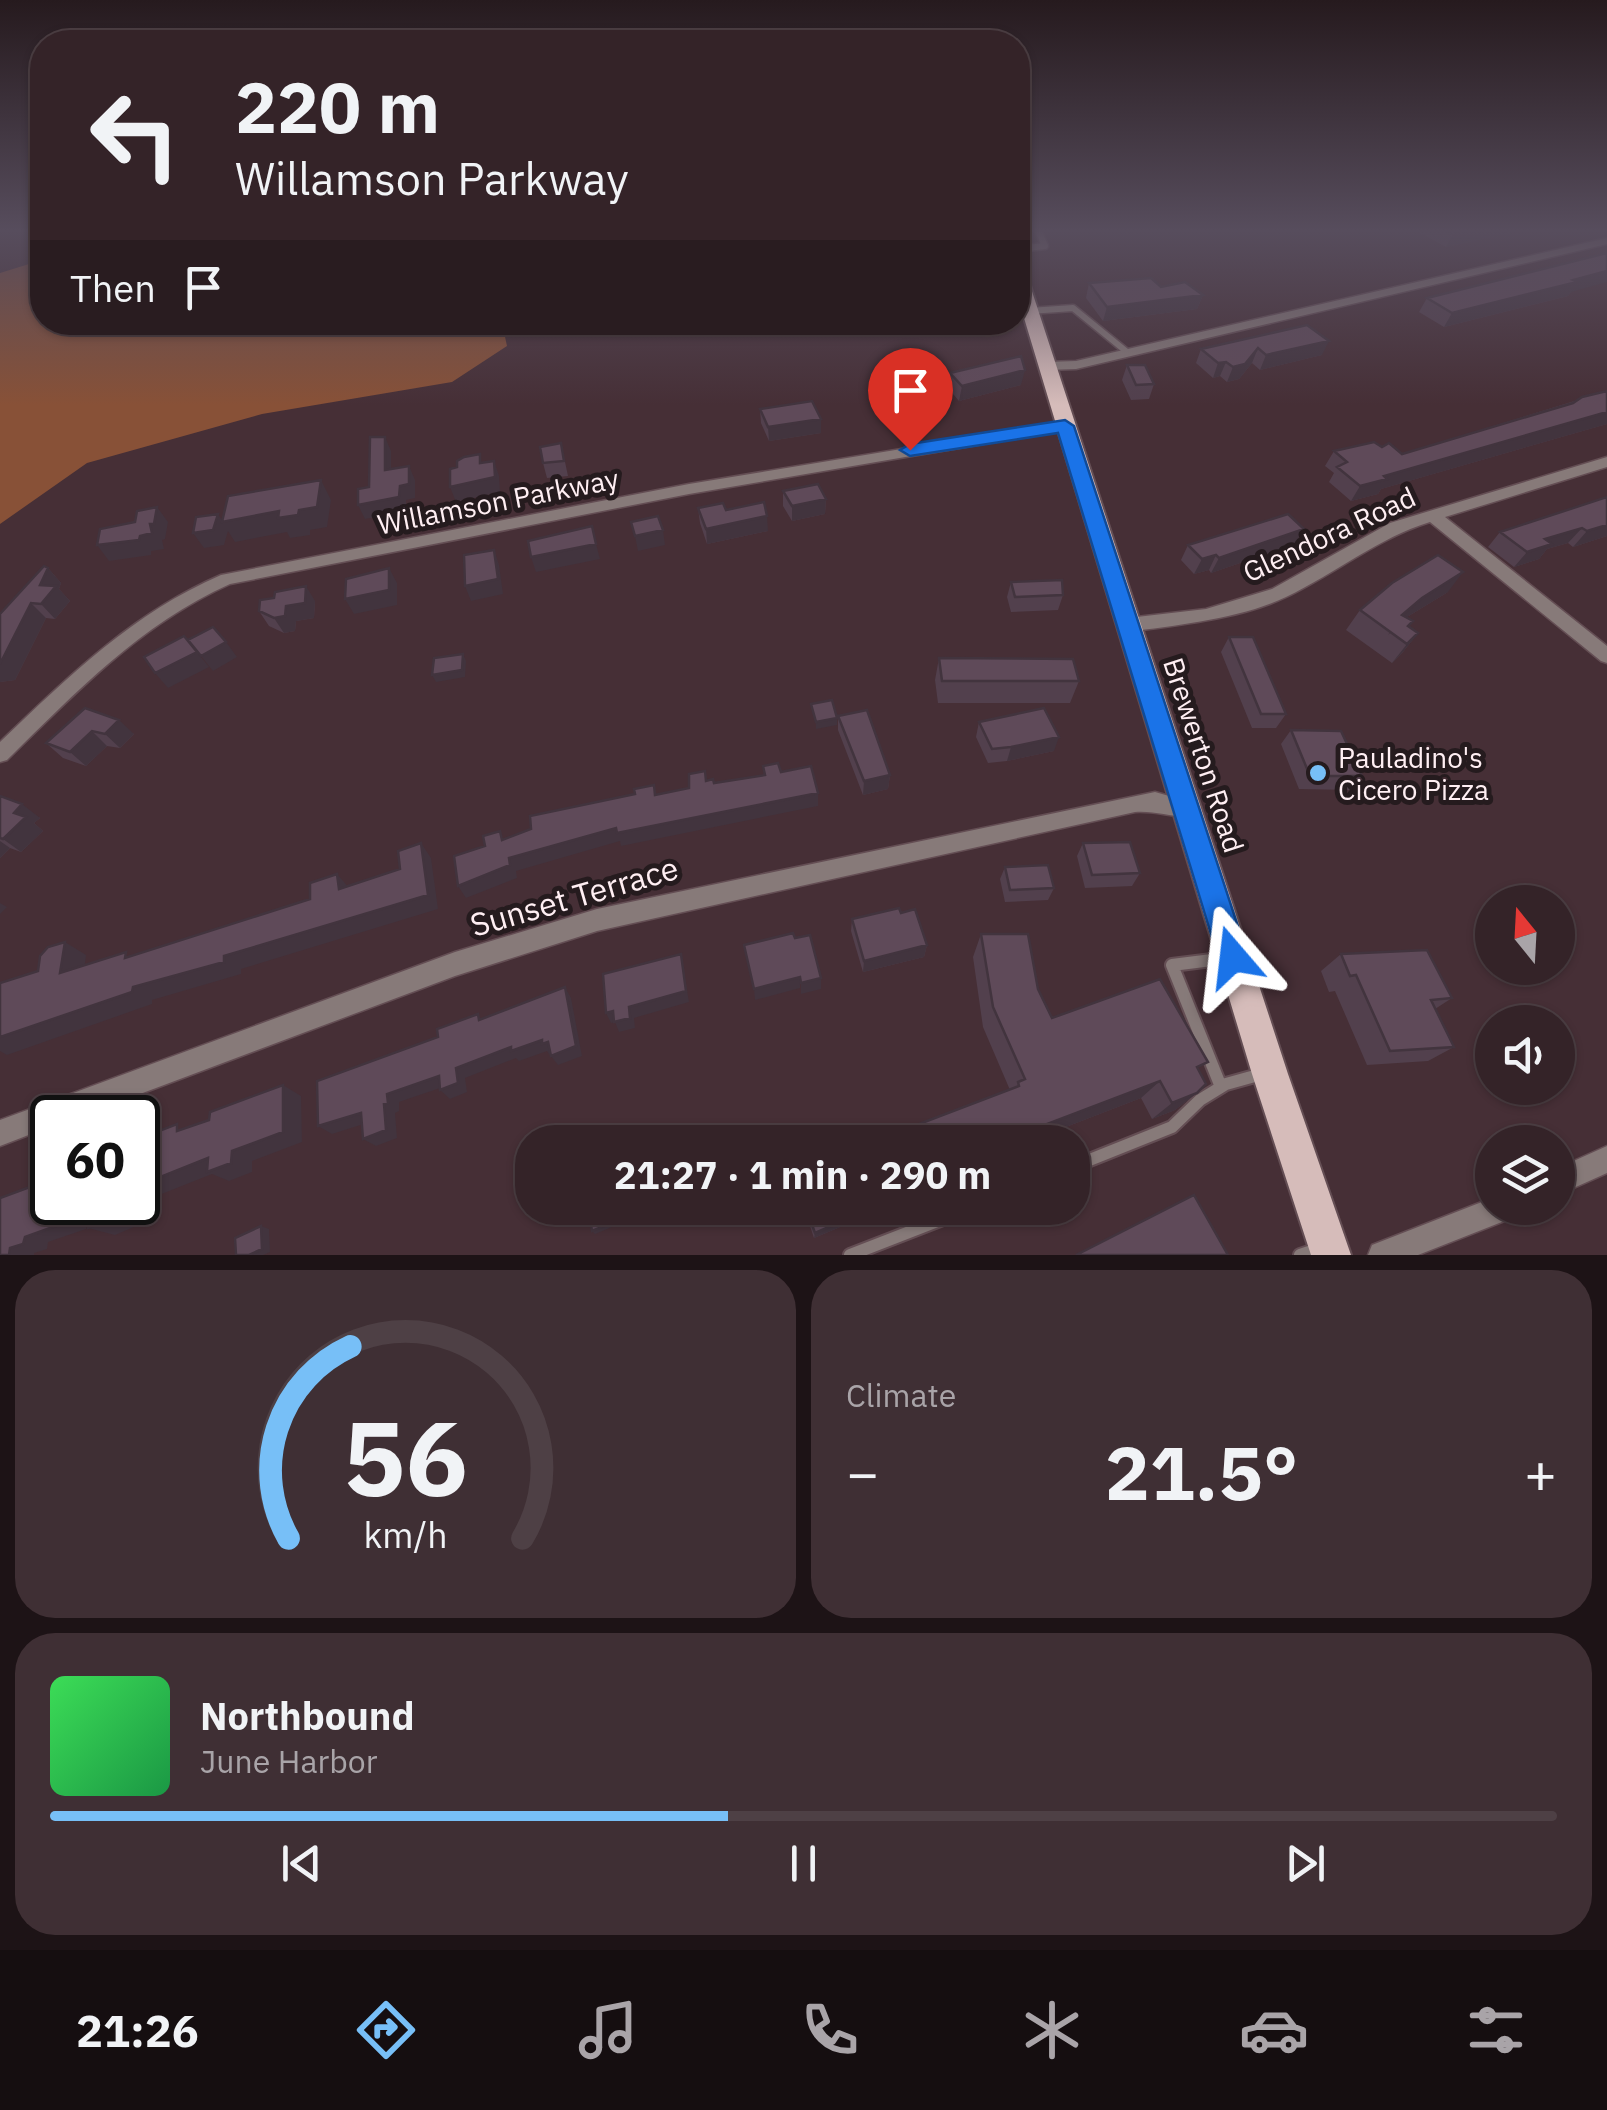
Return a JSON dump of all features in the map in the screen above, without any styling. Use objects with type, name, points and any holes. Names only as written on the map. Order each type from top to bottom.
[{"type":"main road","name":"Brewerton Road","points":[[1030,313],[1269,1072],[1330,1250]]},
{"type":"street","points":[[1046,366],[1076,364],[1401,289]]},
{"type":"street","name":"Willamson Parkway","points":[[0,754],[119,642],[162,609],[227,579],[689,488],[1065,426]]},
{"type":"street","name":"Glendora Road","points":[[1128,625],[1206,615],[1278,594],[1356,546],[1396,527],[1607,462]]},
{"type":"street","points":[[1433,516],[1607,656]]},
{"type":"street","name":"Sunset Terrace","points":[[0,1133],[455,964],[597,920],[1134,803],[1155,802],[1187,809]]},
{"type":"street","points":[[1575,1174],[1607,1159]]},
{"type":"street","points":[[1394,1253],[1475,1219]]},
{"type":"lane","points":[[1030,310],[1073,308],[1127,352]]},
{"type":"lane","points":[[1221,1087],[1172,966],[1233,957]]},
{"type":"lane","points":[[1090,1160],[1172,1126],[1221,1087],[1269,1072]]},
{"type":"lane","points":[[850,1255],[927,1225]]},
{"type":"lane","points":[[1300,1255],[1330,1250]]},
{"type":"shaded area","points":[[0,289],[30,289],[30,335],[505,335],[507,346],[452,382],[262,414],[87,463],[0,524]]},
{"type":"building","points":[[1093,289],[1194,289],[1203,295],[1107,307]]},
{"type":"building","points":[[1465,289],[1551,289],[1452,313],[1427,298]]},
{"type":"building","points":[[1307,325],[1329,341],[1266,355],[1258,348],[1245,364],[1233,367],[1226,362],[1218,363],[1201,349]]},
{"type":"building","points":[[1021,356],[1025,370],[962,386],[950,373]]},
{"type":"building","points":[[1127,365],[1145,365],[1154,384],[1136,385]]},
{"type":"building","points":[[1607,391],[1607,412],[1384,476],[1387,479],[1360,486],[1337,467],[1347,462],[1334,451],[1374,442],[1382,447],[1389,443],[1402,454]]},
{"type":"building","points":[[812,401],[821,419],[768,427],[760,409]]},
{"type":"building","points":[[370,437],[385,437],[385,470],[409,466],[409,484],[400,486],[399,497],[358,505],[358,489],[369,487]]},
{"type":"building","points":[[561,443],[564,461],[543,463],[540,447]]},
{"type":"building","points":[[480,454],[480,463],[494,461],[495,477],[450,487],[450,469],[457,467],[457,461]]},
{"type":"building","points":[[321,480],[317,507],[299,510],[298,515],[278,518],[279,511],[222,522],[228,496]]},
{"type":"building","points":[[818,484],[826,499],[792,506],[783,491]]},
{"type":"building","points":[[1607,497],[1607,525],[1545,539],[1552,544],[1527,552],[1500,532]]},
{"type":"building","points":[[764,502],[767,516],[706,529],[698,508],[723,503],[726,510]]},
{"type":"building","points":[[157,507],[154,524],[150,524],[152,533],[140,536],[139,540],[97,545],[100,529],[135,522],[137,511]]},
{"type":"building","points":[[218,514],[213,530],[193,533],[196,517]]},
{"type":"building","points":[[1288,514],[1304,529],[1219,558],[1216,555],[1202,559],[1188,545]]},
{"type":"building","points":[[658,516],[663,530],[635,536],[631,522]]},
{"type":"building","points":[[592,526],[596,544],[531,557],[528,541]]},
{"type":"building","points":[[494,550],[498,579],[465,586],[464,555]]},
{"type":"building","points":[[1438,555],[1463,572],[1402,615],[1413,621],[1408,626],[1418,633],[1407,644],[1360,610],[1392,583]]},
{"type":"building","points":[[44,566],[48,568],[40,585],[56,586],[41,604],[31,603],[0,664],[0,614]]},
{"type":"building","points":[[389,568],[389,590],[345,599],[346,579]]},
{"type":"building","points":[[1062,580],[1063,595],[1015,597],[1011,582]]},
{"type":"building","points":[[306,586],[305,603],[286,606],[285,616],[274,618],[259,611],[260,600],[274,598],[275,592]]},
{"type":"building","points":[[213,627],[226,642],[201,656],[188,640]]},
{"type":"building","points":[[184,636],[197,652],[155,673],[144,657]]},
{"type":"building","points":[[1229,637],[1253,637],[1286,714],[1261,714]]},
{"type":"building","points":[[463,654],[462,670],[432,675],[434,658]]},
{"type":"building","points":[[939,658],[1073,659],[1079,681],[942,681]]},
{"type":"building","points":[[832,700],[837,718],[816,722],[811,704]]},
{"type":"building","points":[[85,708],[119,720],[105,734],[92,731],[70,752],[46,743]]},
{"type":"building","points":[[1044,708],[1059,737],[992,749],[979,722]]},
{"type":"building","points":[[867,710],[890,775],[864,781],[838,716]]},
{"type":"building","points":[[1291,730],[1341,731],[1362,776],[1310,776]]},
{"type":"building","points":[[778,763],[781,772],[811,766],[818,793],[617,833],[616,828],[509,858],[510,865],[458,886],[454,856],[485,846],[483,836],[500,831],[502,840],[531,829],[530,816],[635,794],[634,789],[654,785],[655,795],[689,788],[689,774],[705,771],[706,781],[713,779],[714,783],[765,775],[763,766]]},
{"type":"building","points":[[0,796],[22,804],[14,813],[26,817],[3,839],[0,838]]},
{"type":"building","points":[[1130,842],[1140,873],[1092,875],[1083,843]]},
{"type":"building","points":[[421,843],[428,895],[224,956],[224,962],[133,987],[132,992],[0,1037],[0,983],[38,971],[40,956],[48,947],[65,942],[60,973],[126,952],[125,958],[310,899],[310,883],[337,874],[339,889],[400,869],[398,851]]},
{"type":"building","points":[[1048,865],[1054,888],[1010,890],[1005,867]]},
{"type":"building","points":[[899,908],[901,913],[915,909],[927,945],[864,961],[852,919]]},
{"type":"building","points":[[793,933],[795,938],[810,935],[821,978],[801,983],[800,977],[754,989],[744,945]]},
{"type":"building","points":[[981,934],[1028,934],[1038,989],[1052,1018],[1160,979],[1208,1062],[1197,1067],[1206,1084],[1197,1093],[1172,1103],[1160,1081],[1045,1125],[917,1125],[1019,1086],[1018,1082],[1025,1079],[993,1007]]},
{"type":"building","points":[[1427,950],[1452,998],[1431,1000],[1454,1047],[1390,1051],[1356,975],[1350,976],[1341,954]]},
{"type":"building","points":[[681,954],[686,991],[629,1007],[630,1018],[614,1022],[613,1011],[606,1013],[603,974]]},
{"type":"building","points":[[565,987],[576,1046],[551,1056],[548,1042],[542,1044],[542,1040],[511,1051],[511,1047],[456,1068],[458,1083],[440,1090],[439,1076],[387,1094],[386,1130],[363,1139],[361,1113],[318,1126],[317,1081],[438,1037],[437,1029],[478,1014],[479,1020]]},
{"type":"building","points":[[283,1085],[283,1132],[232,1151],[231,1163],[207,1172],[208,1158],[160,1177],[160,1131],[177,1124],[177,1131],[209,1120],[210,1112]]},
{"type":"building","points":[[30,1187],[30,1225],[58,1225],[25,1237],[23,1244],[10,1248],[9,1255],[0,1255],[0,1198]]},
{"type":"building","points":[[1194,1195],[1228,1255],[1076,1255]]},
{"type":"building","points":[[812,1225],[834,1225],[815,1233]]},
{"type":"building","points":[[261,1226],[262,1249],[236,1255],[235,1238]]},
{"type":"place","name":"Pauladino's Cicero Pizza","points":[[1318,773]]},
{"type":"route","points":[[910,450],[1065,426],[1233,957]]}]
